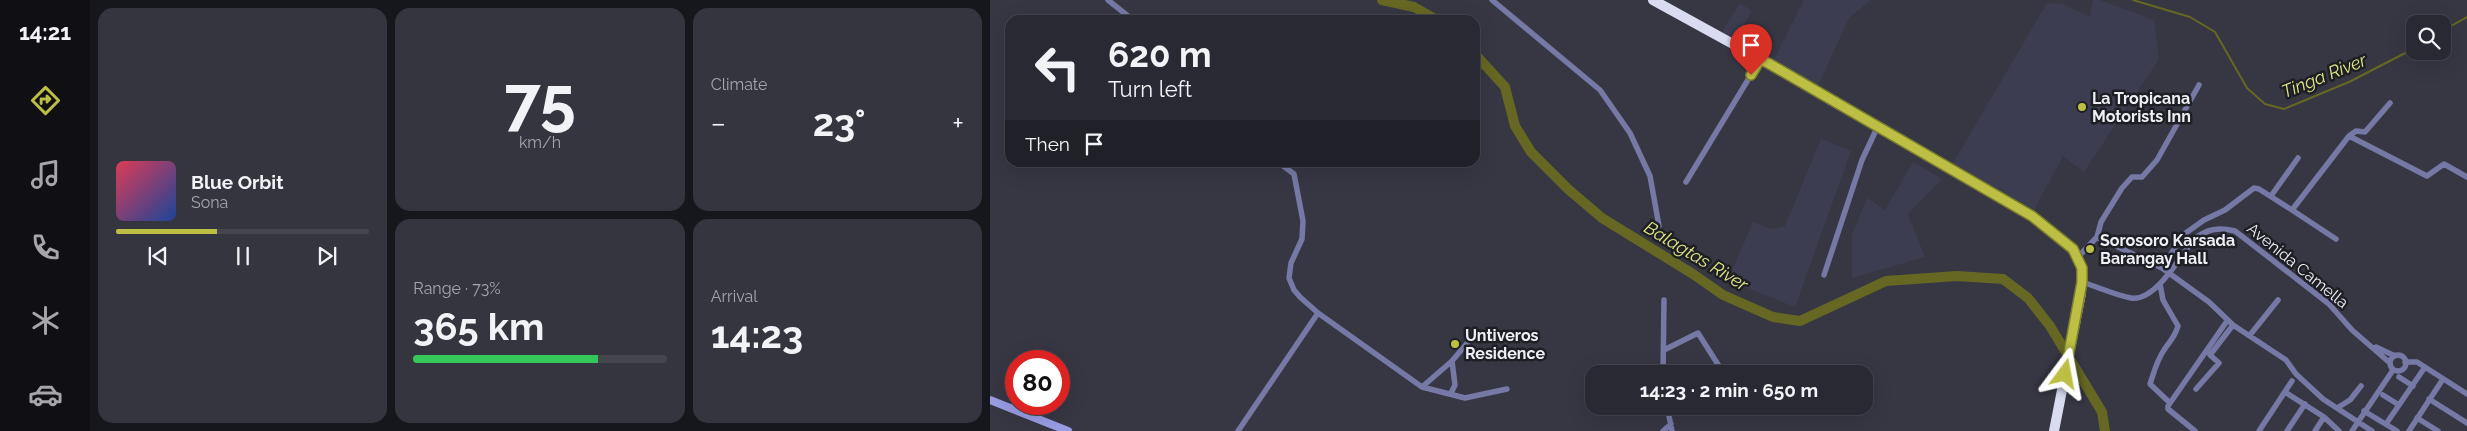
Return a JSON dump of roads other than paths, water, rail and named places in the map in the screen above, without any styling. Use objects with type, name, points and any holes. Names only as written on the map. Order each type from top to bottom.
[{"type":"highway","points":[[1653,0],[2032,216],[2065,241],[2078,257],[2082,268],[2082,282],[2071,349],[2054,431]]},
{"type":"main road","points":[[990,400],[1068,431]]},
{"type":"street","points":[[1108,0],[1127,15]]},
{"type":"street","points":[[1492,0],[1600,90],[1630,133],[1650,176],[1658,226]]},
{"type":"street","points":[[1686,182],[1760,60]]},
{"type":"street","points":[[2078,257],[2097,237],[2101,222],[2122,188],[2132,177],[2142,177],[2156,160],[2200,85]]},
{"type":"street","points":[[2292,210],[2350,136],[2356,131],[2365,132],[2390,103]]},
{"type":"street","points":[[1824,275],[1862,160],[1877,128]]},
{"type":"street","points":[[2350,136],[2427,176],[2444,164],[2467,177]]},
{"type":"street","points":[[2270,196],[2298,158]]},
{"type":"street","points":[[1285,167],[1294,174],[1303,221],[1302,240],[1291,263],[1289,278],[1294,290],[1318,313],[1422,388],[1451,393],[1465,398],[1507,389]]},
{"type":"street","points":[[2162,268],[2183,235],[2204,220],[2225,210],[2254,188],[2270,196],[2336,239]]},
{"type":"street","name":"Avenida Camella","points":[[2082,282],[2131,298],[2142,298],[2149,295],[2160,284],[2194,239],[2200,234],[2217,228],[2234,231],[2329,304],[2352,330],[2390,362]]},
{"type":"street","points":[[2097,237],[2162,268],[2209,302],[2230,323],[2286,360],[2310,388],[2372,431]]},
{"type":"street","points":[[2160,284],[2163,300],[2178,326],[2175,338],[2165,349],[2157,363],[2150,384],[2170,403]]},
{"type":"street","points":[[1663,365],[1664,300]]},
{"type":"street","points":[[2250,335],[2278,300]]},
{"type":"street","points":[[1238,431],[1318,313]]},
{"type":"street","points":[[2196,389],[2219,363],[2210,356],[2230,323]]},
{"type":"street","points":[[2195,431],[2168,409],[2170,403],[2230,323]]},
{"type":"street","points":[[1664,350],[1698,333],[1718,365]]},
{"type":"street","points":[[1422,388],[1452,361],[1468,341]]},
{"type":"street","name":"Avenida Camella","points":[[2369,343],[2395,356]]},
{"type":"street","points":[[2393,370],[2390,362],[2395,356],[2401,357],[2405,362]]},
{"type":"street","points":[[2405,362],[2413,360],[2467,394]]},
{"type":"street","points":[[1451,393],[1455,384],[1452,361]]},
{"type":"street","points":[[2393,370],[2402,370],[2405,362]]},
{"type":"street","points":[[2386,424],[2425,367]]},
{"type":"street","points":[[2342,431],[2352,431],[2393,370]]},
{"type":"street","points":[[2399,377],[2413,386]]},
{"type":"street","points":[[2409,431],[2442,380]]},
{"type":"street","points":[[2259,431],[2292,381]]},
{"type":"street","points":[[2337,408],[2350,400],[2361,386]]},
{"type":"street","points":[[2285,392],[2324,417],[2338,431]]},
{"type":"street","points":[[2383,395],[2399,405]]},
{"type":"street","points":[[2429,399],[2467,425],[2464,431]]},
{"type":"street","points":[[2287,431],[2305,404]]},
{"type":"street","points":[[2364,411],[2397,431]]},
{"type":"street","points":[[1669,415],[1672,431]]},
{"type":"street","points":[[2315,431],[2324,417]]},
{"type":"street","points":[[2417,418],[2438,431]]},
{"type":"street","points":[[1663,431],[1671,424]]},
{"type":"waterway","name":"Balagtas River","points":[[1382,0],[1414,7],[1428,15]]},
{"type":"waterway","name":"Tinga River","points":[[2133,0],[2190,17],[2215,32],[2247,88],[2265,104],[2284,109],[2349,82],[2406,53]]},
{"type":"waterway","name":"Tinga River","points":[[2451,26],[2467,17]]},
{"type":"waterway","name":"Balagtas River","points":[[1480,60],[1505,87],[1515,126],[1531,152],[1568,189],[1602,218],[1693,274],[1723,295],[1773,317],[1800,321],[1886,281],[1957,276],[2003,279],[2028,298],[2050,326],[2102,412],[2105,431]]},
{"type":"place","name":"La Tropicana Motorists Inn","points":[[2082,107]]},
{"type":"place","name":"Sorosoro Karsada Barangay Hall","points":[[2090,249]]},
{"type":"place","name":"Untiveros Residence","points":[[1455,344]]}]
